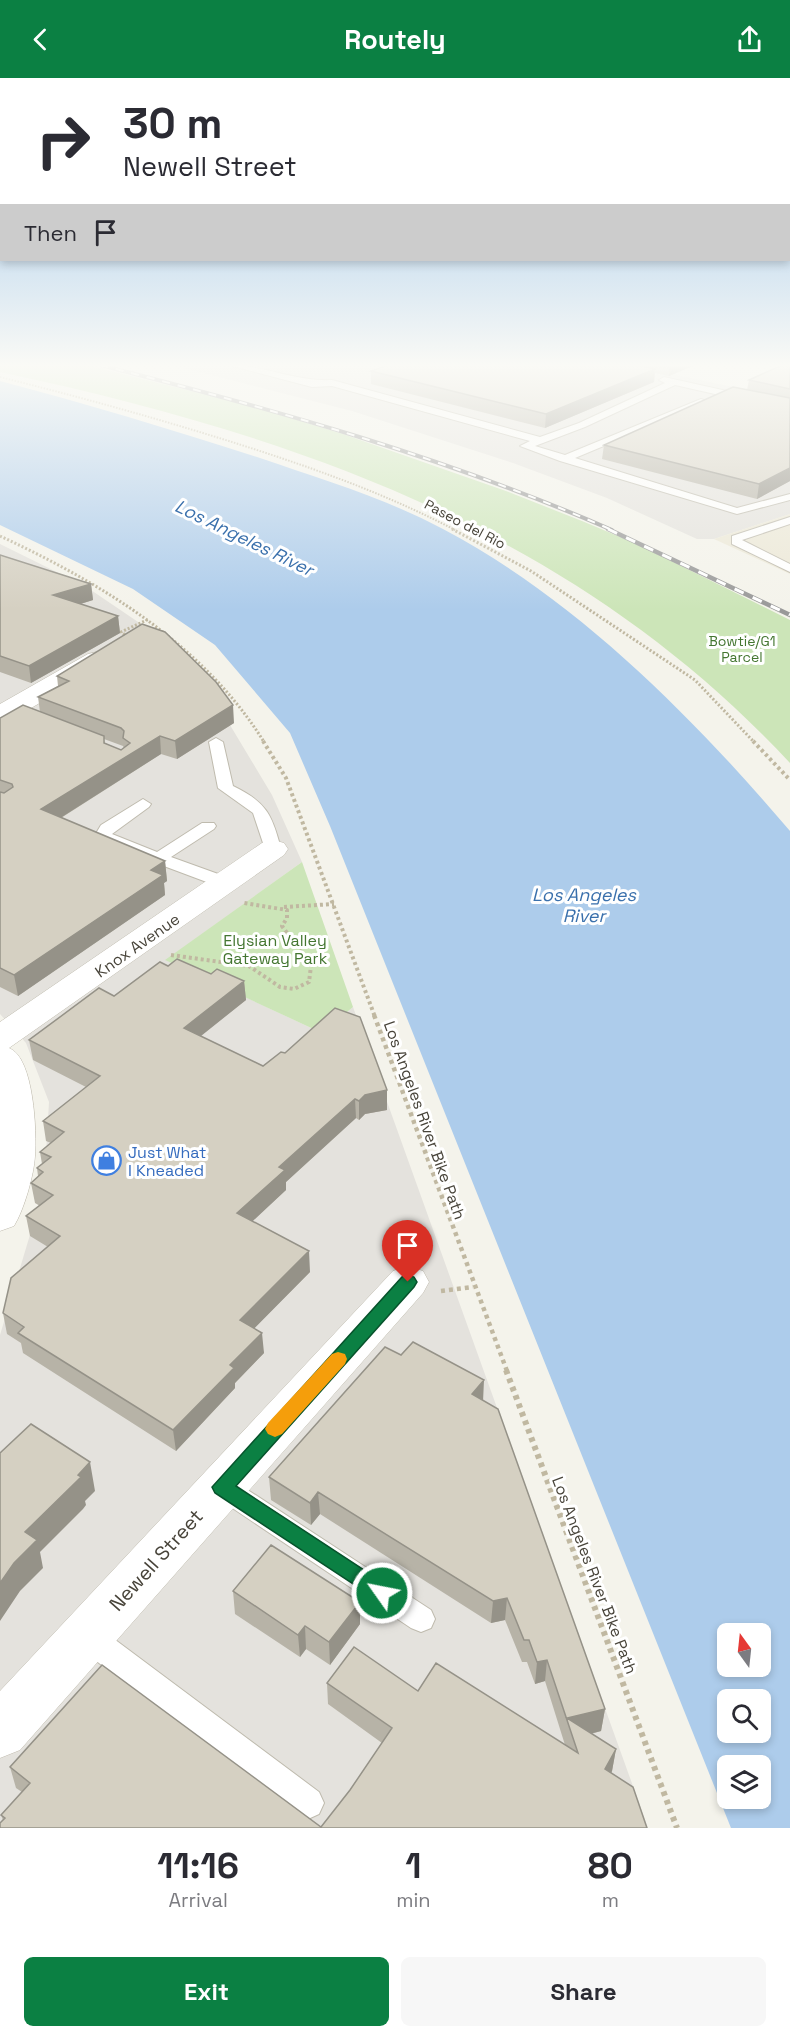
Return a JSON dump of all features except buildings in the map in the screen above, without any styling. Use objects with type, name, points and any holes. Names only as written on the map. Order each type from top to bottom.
[{"type":"street","points":[[14,714],[131,639]]},
{"type":"street","name":"Knox Avenue","points":[[0,1039],[273,849]]},
{"type":"street","points":[[0,1058],[13,1085],[16,1157],[0,1216]]},
{"type":"street","name":"Newell Street","points":[[0,1731],[408,1282]]},
{"type":"lane","points":[[527,447],[737,511],[790,497]]},
{"type":"lane","points":[[564,459],[594,447]]},
{"type":"lane","points":[[790,520],[736,538],[738,544],[790,568]]},
{"type":"lane","points":[[216,742],[226,788],[255,801],[265,817],[273,849]]},
{"type":"lane","points":[[143,804],[107,828],[103,835],[111,841],[226,883]]},
{"type":"lane","points":[[159,858],[208,826]]},
{"type":"lane","points":[[222,1487],[421,1619]]},
{"type":"lane","points":[[86,1636],[308,1803]]},
{"type":"path","name":"Paseo del Rio","points":[[246,447],[338,477],[408,505],[531,571],[695,680],[790,780]]},
{"type":"path","name":"Los Angeles River Bike Path","points":[[0,536],[72,571],[149,619],[221,685],[267,744],[286,778],[473,1287],[677,1828]]},
{"type":"path","points":[[131,639],[121,632],[149,619]]},
{"type":"path","points":[[129,951],[249,966],[266,975],[280,987],[294,989],[309,982],[311,966],[282,926],[287,918],[286,910],[277,907],[303,908],[334,904]]},
{"type":"shaded area","points":[[462,447],[790,447],[790,514],[714,539],[697,539],[607,498]]},
{"type":"shaded area","points":[[790,514],[790,574],[714,539]]},
{"type":"shaded area","points":[[0,544],[85,586],[144,626],[206,685],[272,795],[302,862],[166,960],[322,1033],[353,1007],[648,1828],[0,1828],[0,1335],[44,1188],[49,1102],[26,1043],[0,1014]]},
{"type":"green space","name":"Bowtie/G1 Parcel","points":[[276,447],[379,447],[506,491],[637,544],[790,620],[790,763],[707,683],[618,614],[525,555],[427,505],[325,463]]},
{"type":"green space","name":"Elysian Valley Gateway Park","points":[[302,862],[353,1007],[322,1033],[165,960]]},
{"type":"water","name":"Los Angeles River","points":[[0,447],[225,447],[376,498],[421,518],[492,557],[586,625],[673,704],[753,788],[790,831],[790,1828],[731,1828],[723,1809],[771,1809],[771,1755],[717,1755],[717,1793],[330,826],[290,733],[215,645],[133,589],[0,525]]},
{"type":"railway","points":[[388,447],[486,480],[612,530]]},
{"type":"railway","points":[[608,529],[790,615]]},
{"type":"slow traffic","points":[[275,1429],[338,1359]]},
{"type":"place","name":"Just What I Kneaded","points":[[107,1161]]},
{"type":"route","points":[[382,1593],[222,1487],[408,1282]]}]
